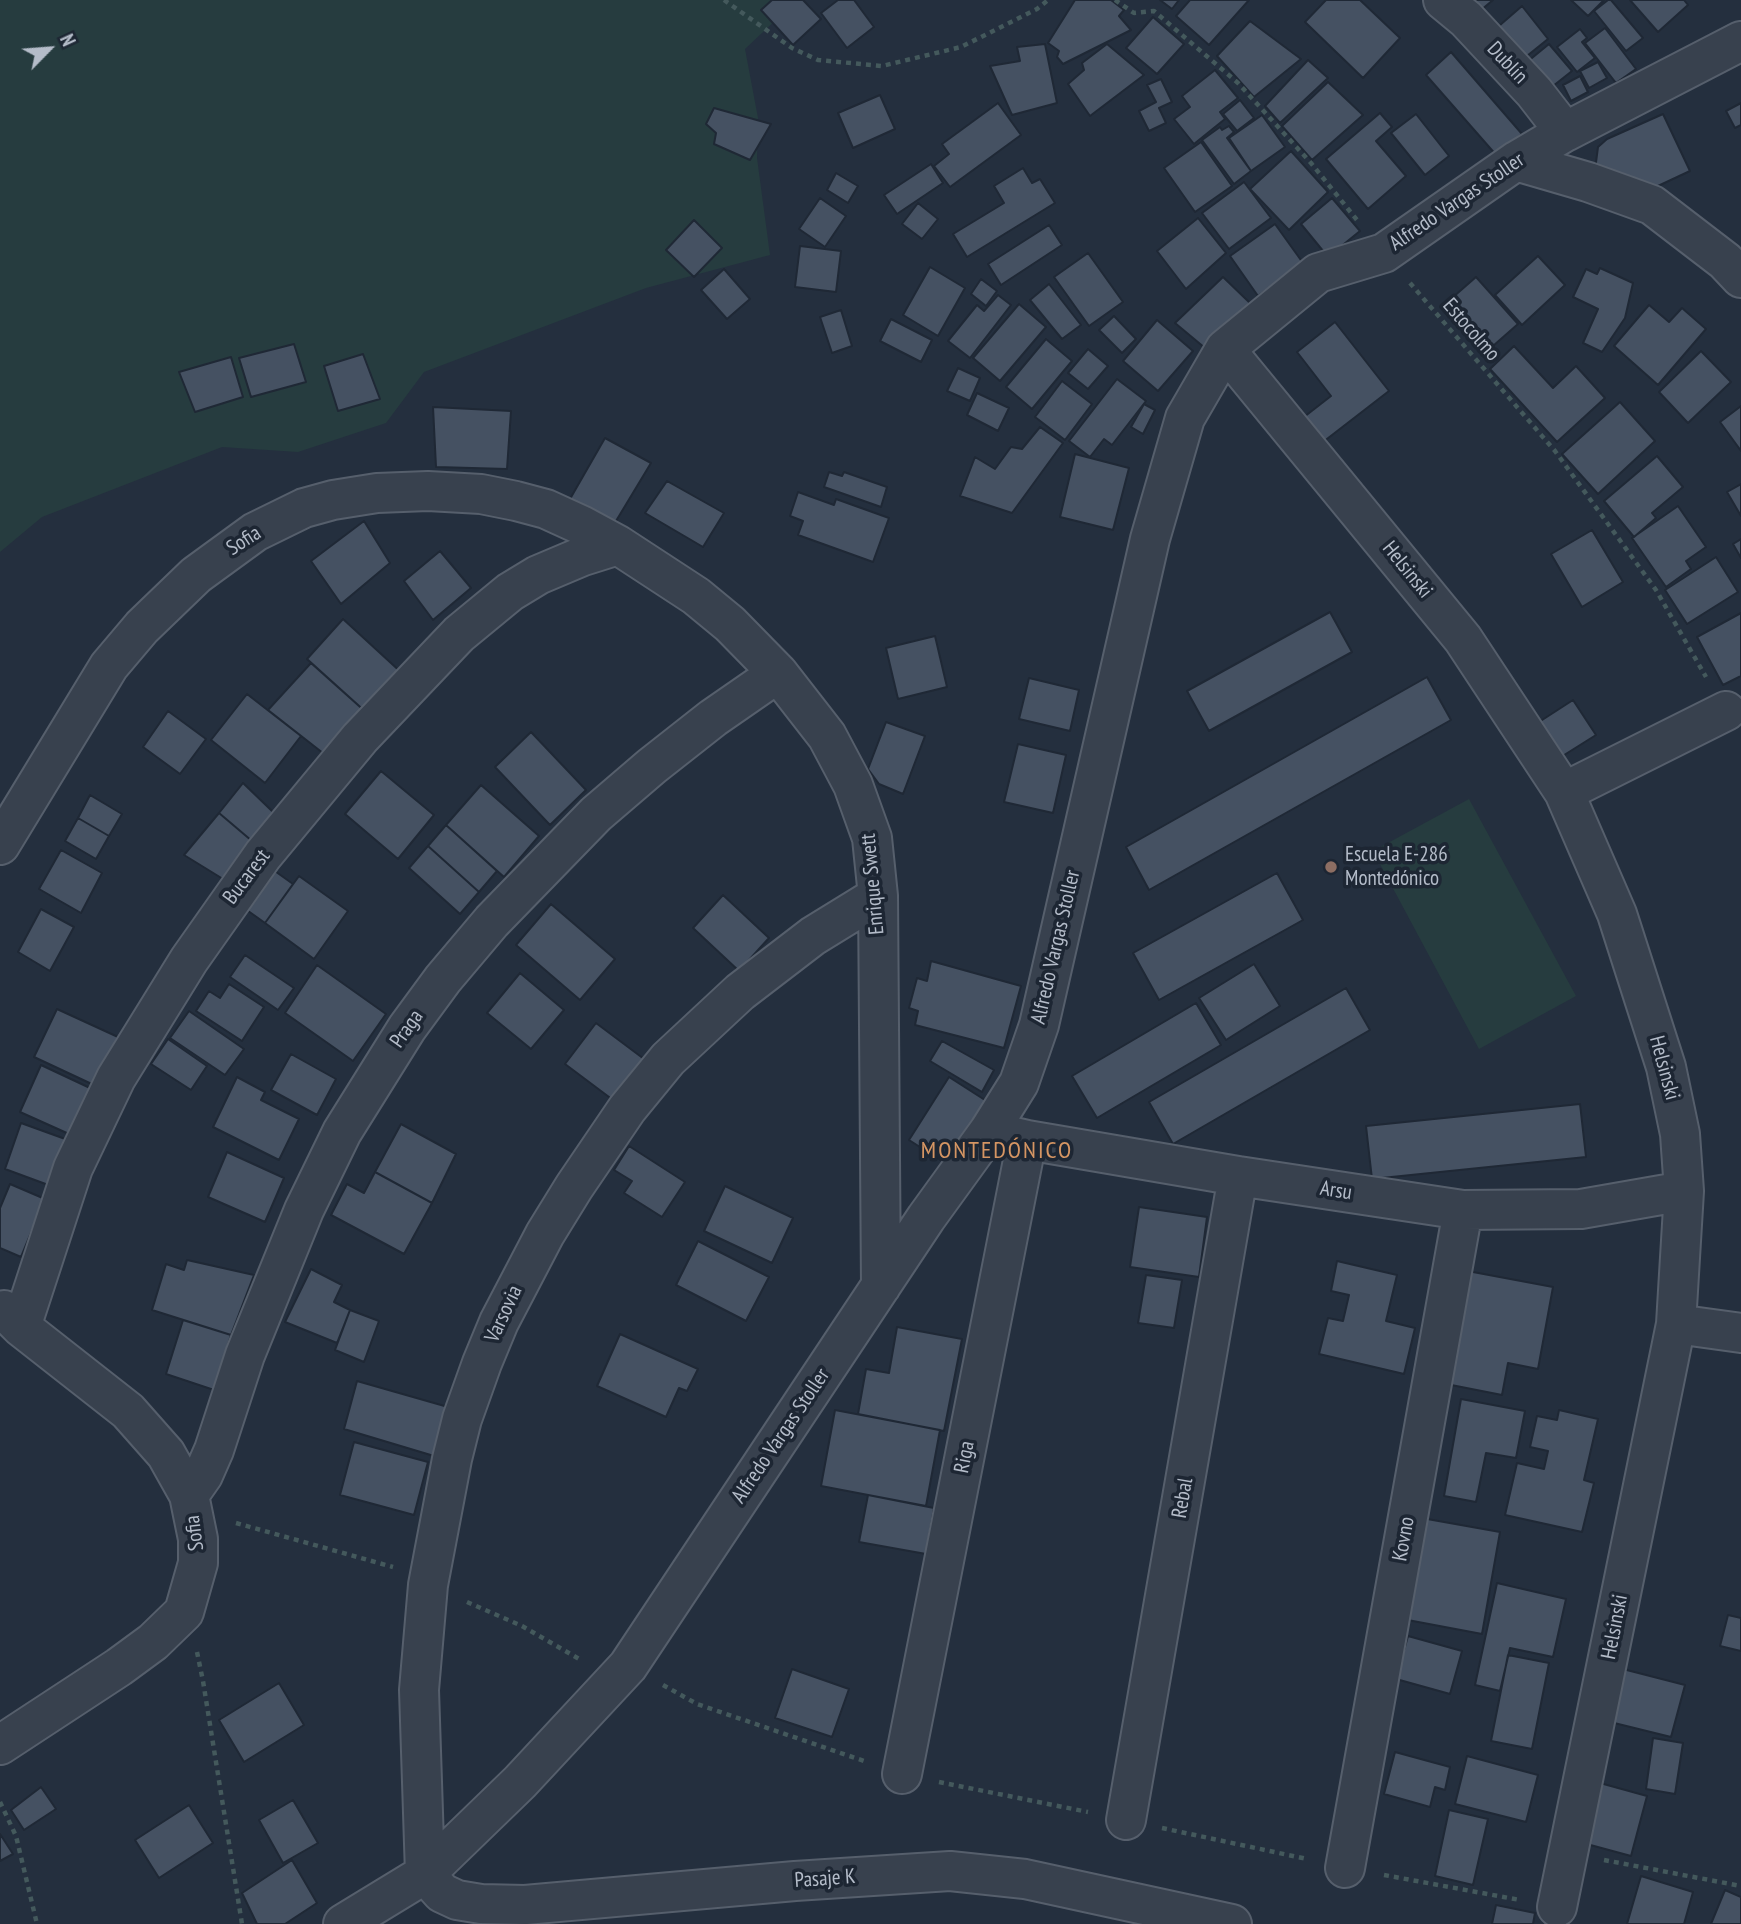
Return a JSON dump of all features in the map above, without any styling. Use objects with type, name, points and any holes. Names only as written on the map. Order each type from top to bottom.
[{"type":"street","name":"Dublín","points":[[1443,0],[1465,19],[1534,92],[1565,132]]},
{"type":"street","name":"Alfredo Vargas Stoller","points":[[343,1924],[425,1874],[520,1782],[628,1666],[1019,1083],[1039,1025],[1150,539],[1185,418],[1225,349],[1318,273],[1384,253],[1516,161],[1565,132],[1741,41]]},
{"type":"street","points":[[1516,161],[1588,182],[1651,205],[1725,261],[1741,278]]},
{"type":"street","name":"Helsinski","points":[[1225,349],[1463,639],[1564,792],[1617,914],[1666,1067],[1680,1134],[1684,1191],[1676,1324],[1558,1908]]},
{"type":"street","name":"Sofia","points":[[0,845],[109,666],[142,627],[196,575],[234,545],[276,520],[333,500],[377,493],[429,491],[481,494],[546,509],[618,545]]},
{"type":"street","name":"Enrique Swett","points":[[618,545],[696,596],[730,624],[778,673],[827,736],[853,785],[872,838],[878,896],[881,1286]]},
{"type":"street","name":"Bucarest","points":[[10,1316],[73,1168],[116,1078],[189,960],[263,855],[360,737],[459,634],[510,592],[538,575],[618,545]]},
{"type":"street","name":"Praga","points":[[189,1495],[203,1475],[214,1450],[245,1354],[304,1210],[342,1132],[407,1028],[443,979],[492,921],[596,814],[713,718],[778,673]]},
{"type":"street","points":[[1564,792],[1726,711]]},
{"type":"street","name":"Varsovia","points":[[425,1874],[419,1690],[428,1585],[462,1419],[499,1322],[545,1234],[574,1187],[627,1109],[668,1059],[740,992],[813,936],[878,896]]},
{"type":"street","name":"Arsu","points":[[989,1131],[1238,1176],[1463,1210],[1581,1209],[1684,1191]]},
{"type":"street","name":"Riga","points":[[902,1774],[1027,1140]]},
{"type":"street","name":"Rebal","points":[[1126,1820],[1238,1176]]},
{"type":"street","name":"Kovno","points":[[1345,1868],[1463,1210]]},
{"type":"street","name":"Sofia","points":[[0,1745],[153,1642],[184,1612],[198,1563],[198,1539],[189,1495],[166,1454],[134,1417],[104,1390],[10,1316]]},
{"type":"street","points":[[1676,1324],[1741,1333]]},
{"type":"street","name":"Pasaje K","points":[[425,1874],[442,1893],[457,1900],[481,1904],[525,1905],[795,1881],[950,1871],[1025,1879],[1232,1924]]},
{"type":"path","points":[[724,0],[792,48],[818,60],[882,66],[961,47],[1037,9],[1048,0]]},
{"type":"path","name":"Estocolmo","points":[[1115,0],[1135,13],[1154,10],[1238,83],[1311,163],[1384,253],[1555,451],[1657,590],[1726,711]]},
{"type":"path","points":[[184,1612],[203,1681],[242,1924]]},
{"type":"path","points":[[0,1802],[16,1836],[37,1924]]},
{"type":"path","points":[[1569,1854],[1741,1886]]},
{"type":"green space","points":[[0,0],[797,0],[745,49],[758,118],[757,158],[770,255],[646,288],[424,372],[386,423],[298,452],[222,447],[42,517],[0,552]]},
{"type":"green space","points":[[1469,799],[1576,996],[1479,1049],[1373,851]]},
{"type":"building","points":[[772,0],[803,0],[821,19],[793,45],[761,10]]},
{"type":"building","points":[[838,0],[854,0],[874,27],[847,48],[821,13]]},
{"type":"building","points":[[1075,0],[1111,0],[1124,10],[1119,16],[1131,30],[1063,64],[1057,57],[1059,51],[1048,43]]},
{"type":"building","points":[[1160,0],[1179,0],[1172,9]]},
{"type":"building","points":[[1190,0],[1249,0],[1209,45],[1176,16]]},
{"type":"building","points":[[1326,0],[1360,0],[1400,38],[1363,78],[1305,22]]},
{"type":"building","points":[[1460,0],[1493,0],[1474,16]]},
{"type":"building","points":[[1571,0],[1604,0],[1588,16]]},
{"type":"building","points":[[1611,0],[1643,38],[1626,51],[1594,11]]},
{"type":"building","points":[[1630,0],[1684,0],[1688,5],[1658,32]]},
{"type":"building","points":[[1522,6],[1548,39],[1517,64],[1492,32]]},
{"type":"building","points":[[1153,17],[1184,44],[1157,74],[1126,48]]},
{"type":"building","points":[[1250,21],[1301,59],[1254,97],[1217,56]]},
{"type":"building","points":[[1605,28],[1636,69],[1616,83],[1585,43]]},
{"type":"building","points":[[1580,29],[1587,38],[1582,42],[1595,58],[1577,72],[1557,47]]},
{"type":"building","points":[[1045,44],[1057,103],[1012,115],[990,66],[1020,61],[1017,47]]},
{"type":"building","points":[[1107,44],[1144,75],[1090,116],[1068,84],[1084,70],[1082,63]]},
{"type":"building","points":[[1549,44],[1572,71],[1543,94],[1521,67]]},
{"type":"building","points":[[1451,52],[1522,134],[1497,156],[1426,75]]},
{"type":"building","points":[[1308,60],[1328,78],[1280,123],[1265,106]]},
{"type":"building","points":[[1598,62],[1607,78],[1589,88],[1580,71]]},
{"type":"building","points":[[1215,70],[1238,98],[1220,112],[1225,119],[1194,144],[1174,119],[1190,107],[1182,96]]},
{"type":"building","points":[[1580,76],[1588,92],[1571,101],[1563,85]]},
{"type":"building","points":[[1161,79],[1172,102],[1159,108],[1166,123],[1149,131],[1139,111],[1156,102],[1147,85]]},
{"type":"building","points":[[1328,82],[1363,115],[1312,160],[1282,126]]},
{"type":"building","points":[[880,95],[895,129],[853,148],[838,113]]},
{"type":"building","points":[[1240,100],[1254,118],[1237,131],[1223,114]]},
{"type":"building","points":[[998,103],[1021,135],[950,187],[934,166],[949,154],[942,144]]},
{"type":"building","points":[[1741,103],[1741,125],[1735,128],[1726,111]]},
{"type":"building","points":[[714,108],[771,124],[750,160],[714,144],[716,133],[706,124]]},
{"type":"building","points":[[1380,113],[1392,127],[1376,141],[1406,176],[1368,209],[1326,159]]},
{"type":"building","points":[[1416,114],[1449,156],[1425,175],[1391,133]]},
{"type":"building","points":[[1663,114],[1690,171],[1643,193],[1595,170],[1598,147],[1607,139]]},
{"type":"building","points":[[1262,115],[1285,147],[1251,171],[1229,138]]},
{"type":"building","points":[[1229,126],[1234,132],[1227,138],[1251,171],[1234,184],[1202,140],[1220,127],[1222,130]]},
{"type":"building","points":[[1201,142],[1232,186],[1195,212],[1164,168]]},
{"type":"building","points":[[1291,151],[1328,192],[1289,230],[1250,189]]},
{"type":"building","points":[[931,164],[943,183],[897,214],[884,195]]},
{"type":"building","points":[[1023,168],[1032,183],[1040,179],[1055,203],[967,257],[953,234],[1004,203],[994,186]]},
{"type":"building","points":[[836,173],[858,186],[848,203],[827,190]]},
{"type":"building","points":[[1244,182],[1271,218],[1229,249],[1202,213]]},
{"type":"building","points":[[820,198],[846,216],[825,247],[799,229]]},
{"type":"building","points":[[1332,198],[1360,231],[1328,257],[1301,224]]},
{"type":"building","points":[[918,203],[938,219],[922,239],[902,224]]},
{"type":"building","points":[[1198,218],[1226,253],[1186,289],[1157,251]]},
{"type":"building","points":[[694,220],[722,248],[694,277],[666,250]]},
{"type":"building","points":[[1275,224],[1303,263],[1258,296],[1230,256]]},
{"type":"building","points":[[1049,225],[1062,245],[1001,285],[988,264]]},
{"type":"building","points":[[800,246],[841,251],[836,292],[795,287]]},
{"type":"building","points":[[1088,253],[1123,302],[1089,326],[1054,277]]},
{"type":"building","points":[[1538,256],[1565,285],[1522,325],[1495,295]]},
{"type":"building","points":[[930,267],[965,288],[938,336],[903,315]]},
{"type":"building","points":[[1600,268],[1633,283],[1625,318],[1602,352],[1583,343],[1598,309],[1573,297],[1586,269],[1597,274]]},
{"type":"building","points":[[724,269],[750,299],[727,319],[701,290]]},
{"type":"building","points":[[1223,277],[1251,304],[1211,353],[1175,323]]},
{"type":"building","points":[[1476,277],[1518,324],[1485,353],[1444,305]]},
{"type":"building","points":[[981,279],[997,291],[986,306],[971,294]]},
{"type":"building","points":[[1049,284],[1081,325],[1062,339],[1030,300]]},
{"type":"building","points":[[998,295],[1011,305],[970,358],[948,341],[977,305],[984,311]]},
{"type":"building","points":[[1019,304],[1046,327],[1000,381],[973,358]]},
{"type":"building","points":[[1649,305],[1669,322],[1682,308],[1706,329],[1658,385],[1614,346]]},
{"type":"building","points":[[841,310],[852,346],[832,353],[820,317]]},
{"type":"building","points":[[1114,316],[1136,339],[1122,353],[1099,330]]},
{"type":"building","points":[[891,319],[932,340],[921,362],[880,341]]},
{"type":"building","points":[[1157,320],[1193,351],[1158,391],[1123,361]]},
{"type":"building","points":[[1335,322],[1389,391],[1323,442],[1304,417],[1331,396],[1297,352]]},
{"type":"building","points":[[1046,339],[1072,361],[1032,409],[1006,387]]},
{"type":"building","points":[[294,344],[306,382],[251,397],[239,358]]},
{"type":"building","points":[[1514,346],[1553,388],[1576,366],[1605,398],[1557,442],[1490,369]]},
{"type":"building","points":[[1088,349],[1108,366],[1088,389],[1068,373]]},
{"type":"building","points":[[1701,351],[1731,382],[1688,423],[1659,392]]},
{"type":"building","points":[[363,354],[380,399],[338,411],[324,366]]},
{"type":"building","points":[[231,357],[243,397],[195,412],[179,372]]},
{"type":"building","points":[[958,368],[980,378],[970,401],[947,391]]},
{"type":"building","points":[[1117,379],[1146,401],[1112,445],[1104,439],[1090,457],[1069,441]]},
{"type":"building","points":[[1062,381],[1092,404],[1065,440],[1035,417]]},
{"type":"building","points":[[977,393],[1009,408],[998,431],[967,415]]},
{"type":"building","points":[[1620,402],[1655,441],[1598,494],[1562,454]]},
{"type":"building","points":[[1144,404],[1155,410],[1143,434],[1131,427]]},
{"type":"building","points":[[1741,406],[1741,451],[1720,422]]},
{"type":"building","points":[[433,407],[511,411],[507,469],[436,467]]},
{"type":"building","points":[[1040,427],[1063,443],[1012,513],[960,496],[975,457],[995,469],[1011,447],[1022,449]]},
{"type":"building","points":[[605,438],[651,463],[613,526],[570,499]]},
{"type":"building","points":[[1075,454],[1129,468],[1113,530],[1060,517]]},
{"type":"building","points":[[1657,456],[1683,487],[1652,513],[1656,518],[1634,537],[1604,501]]},
{"type":"building","points":[[829,472],[842,476],[844,472],[887,487],[881,507],[824,487]]},
{"type":"building","points":[[667,481],[724,513],[703,547],[645,513]]},
{"type":"building","points":[[1741,484],[1741,516],[1727,492]]},
{"type":"building","points":[[798,492],[834,505],[836,499],[889,518],[873,562],[798,535],[803,521],[790,516]]},
{"type":"building","points":[[1678,506],[1706,547],[1686,561],[1691,569],[1666,587],[1632,538]]},
{"type":"building","points":[[364,521],[390,563],[341,604],[311,561]]},
{"type":"building","points":[[1592,530],[1623,582],[1582,607],[1551,554]]},
{"type":"building","points":[[1741,539],[1741,558],[1733,544]]},
{"type":"building","points":[[440,551],[471,588],[433,620],[404,581]]},
{"type":"building","points":[[1716,557],[1738,592],[1687,624],[1665,590]]},
{"type":"building","points":[[1330,612],[1352,652],[1209,731],[1187,691]]},
{"type":"building","points":[[1741,613],[1741,676],[1723,685],[1697,637]]},
{"type":"building","points":[[343,619],[404,675],[368,714],[307,659]]},
{"type":"building","points":[[935,636],[947,687],[898,699],[886,648]]},
{"type":"building","points":[[311,663],[368,714],[328,757],[268,710]]},
{"type":"building","points":[[1427,677],[1451,720],[1149,890],[1126,847]]},
{"type":"building","points":[[1029,678],[1079,690],[1070,731],[1019,719]]},
{"type":"building","points":[[247,694],[301,736],[265,783],[211,740]]},
{"type":"building","points":[[1573,700],[1596,735],[1561,757],[1539,722]]},
{"type":"building","points":[[168,711],[206,739],[180,774],[143,747]]},
{"type":"building","points":[[886,722],[925,736],[903,794],[879,784],[868,769]]},
{"type":"building","points":[[531,732],[586,790],[550,825],[495,767]]},
{"type":"building","points":[[1018,744],[1066,755],[1053,813],[1004,802]]},
{"type":"building","points":[[381,771],[434,815],[398,859],[345,814]]},
{"type":"building","points":[[243,783],[273,812],[252,841],[219,813]]},
{"type":"building","points":[[481,785],[539,836],[504,877],[446,825]]},
{"type":"building","points":[[90,795],[122,814],[109,836],[78,818]]},
{"type":"building","points":[[219,813],[252,841],[223,879],[184,855]]},
{"type":"building","points":[[78,818],[109,836],[96,859],[65,841]]},
{"type":"building","points":[[446,825],[497,871],[479,892],[428,846]]},
{"type":"building","points":[[428,846],[479,892],[460,914],[409,868]]},
{"type":"building","points":[[61,850],[102,873],[81,913],[39,889]]},
{"type":"building","points":[[272,869],[293,884],[265,923],[244,908]]},
{"type":"building","points":[[1277,873],[1303,920],[1159,1000],[1133,953]]},
{"type":"building","points":[[299,876],[348,911],[314,959],[265,923]]},
{"type":"building","points":[[723,895],[769,938],[739,971],[693,928]]},
{"type":"building","points":[[551,904],[615,959],[580,1000],[516,945]]},
{"type":"building","points":[[41,909],[74,927],[50,971],[18,952]]},
{"type":"building","points":[[245,955],[294,988],[278,1010],[230,977]]},
{"type":"building","points":[[931,961],[1021,986],[1004,1048],[915,1025],[918,1011],[909,1008],[917,978],[927,981]]},
{"type":"building","points":[[1254,964],[1280,1006],[1226,1040],[1199,998]]},
{"type":"building","points":[[317,965],[386,1014],[353,1061],[285,1013]]},
{"type":"building","points":[[520,973],[564,1010],[531,1049],[487,1013]]},
{"type":"building","points":[[229,984],[264,1007],[242,1041],[196,1011],[209,991],[220,998]]},
{"type":"building","points":[[1346,988],[1370,1030],[1173,1144],[1149,1102]]},
{"type":"building","points":[[1196,1003],[1221,1045],[1097,1118],[1072,1076]]},
{"type":"building","points":[[57,1009],[118,1037],[96,1086],[34,1057]]},
{"type":"building","points":[[189,1011],[244,1049],[225,1075],[170,1038]]},
{"type":"building","points":[[596,1023],[644,1059],[613,1100],[565,1064]]},
{"type":"building","points":[[168,1039],[207,1066],[191,1090],[151,1064]]},
{"type":"building","points":[[942,1041],[994,1070],[982,1092],[930,1061]]},
{"type":"building","points":[[291,1054],[336,1079],[317,1115],[271,1090]]},
{"type":"building","points":[[41,1065],[90,1088],[69,1134],[20,1112]]},
{"type":"building","points":[[237,1077],[265,1092],[261,1100],[299,1119],[279,1160],[213,1127]]},
{"type":"building","points":[[949,1077],[988,1102],[948,1165],[909,1140]]},
{"type":"building","points":[[1580,1104],[1586,1157],[1372,1179],[1366,1126]]},
{"type":"building","points":[[21,1123],[68,1140],[51,1186],[5,1169]]},
{"type":"building","points":[[401,1124],[456,1154],[432,1203],[375,1172]]},
{"type":"building","points":[[629,1146],[685,1182],[662,1217],[624,1193],[632,1181],[614,1170]]},
{"type":"building","points":[[227,1152],[284,1178],[265,1222],[208,1197]]},
{"type":"building","points":[[375,1172],[432,1203],[404,1254],[331,1215],[347,1184],[364,1193]]},
{"type":"building","points":[[10,1184],[45,1199],[21,1257],[0,1248],[0,1208]]},
{"type":"building","points":[[725,1186],[793,1218],[772,1263],[704,1231]]},
{"type":"building","points":[[1139,1207],[1207,1217],[1199,1277],[1130,1267]]},
{"type":"building","points":[[698,1241],[769,1277],[746,1321],[676,1285]]},
{"type":"building","points":[[187,1260],[254,1275],[231,1335],[152,1310],[166,1264],[184,1270]]},
{"type":"building","points":[[1337,1261],[1397,1275],[1386,1321],[1415,1328],[1404,1374],[1319,1354],[1328,1318],[1343,1321],[1349,1295],[1331,1291]]},
{"type":"building","points":[[311,1269],[342,1285],[334,1302],[350,1310],[337,1343],[285,1322]]},
{"type":"building","points":[[1457,1269],[1553,1287],[1538,1369],[1508,1363],[1502,1395],[1436,1382]]},
{"type":"building","points":[[1146,1275],[1182,1280],[1174,1328],[1138,1323]]},
{"type":"building","points":[[350,1310],[379,1321],[364,1362],[335,1350]]},
{"type":"building","points":[[183,1320],[231,1335],[214,1390],[166,1374]]},
{"type":"building","points":[[897,1327],[962,1339],[944,1431],[858,1414],[866,1369],[889,1373]]},
{"type":"building","points":[[620,1334],[698,1369],[687,1391],[679,1388],[666,1417],[597,1386]]},
{"type":"building","points":[[357,1381],[448,1407],[434,1456],[344,1429]]},
{"type":"building","points":[[1461,1399],[1525,1411],[1516,1458],[1486,1453],[1476,1502],[1444,1496]]},
{"type":"building","points":[[835,1410],[940,1430],[926,1506],[821,1486]]},
{"type":"building","points":[[1559,1410],[1598,1419],[1584,1480],[1594,1483],[1582,1532],[1505,1515],[1517,1463],[1544,1469],[1548,1451],[1530,1447],[1537,1416],[1557,1420]]},
{"type":"building","points":[[354,1442],[428,1462],[414,1515],[340,1495]]},
{"type":"building","points":[[868,1495],[934,1508],[926,1554],[859,1542]]},
{"type":"building","points":[[1416,1517],[1500,1532],[1482,1634],[1397,1618]]},
{"type":"building","points":[[1497,1583],[1566,1599],[1553,1657],[1510,1648],[1500,1691],[1475,1685]]},
{"type":"building","points":[[1728,1615],[1741,1618],[1741,1651],[1720,1646]]},
{"type":"building","points":[[1408,1636],[1462,1651],[1450,1694],[1396,1679]]},
{"type":"building","points":[[1508,1655],[1549,1663],[1532,1749],[1491,1741]]},
{"type":"building","points":[[1615,1667],[1685,1685],[1671,1737],[1602,1720]]},
{"type":"building","points":[[792,1669],[849,1689],[832,1737],[775,1718]]},
{"type":"building","points":[[279,1683],[304,1725],[244,1762],[219,1720]]},
{"type":"building","points":[[1653,1738],[1683,1743],[1675,1794],[1646,1789]]},
{"type":"building","points":[[1395,1752],[1450,1767],[1445,1790],[1435,1787],[1430,1807],[1384,1794]]},
{"type":"building","points":[[1467,1756],[1538,1775],[1526,1822],[1455,1804]]},
{"type":"building","points":[[1600,1783],[1647,1796],[1631,1856],[1583,1843]]},
{"type":"building","points":[[41,1787],[56,1809],[24,1830],[11,1810]]},
{"type":"building","points":[[293,1800],[318,1843],[283,1863],[259,1820]]},
{"type":"building","points":[[189,1805],[213,1843],[159,1878],[135,1840]]},
{"type":"building","points":[[1449,1810],[1488,1819],[1473,1885],[1435,1876]]},
{"type":"building","points":[[0,1834],[13,1854],[0,1861]]},
{"type":"building","points":[[292,1860],[317,1903],[285,1924],[257,1924],[242,1893]]},
{"type":"building","points":[[1641,1876],[1693,1892],[1684,1924],[1627,1924]]},
{"type":"building","points":[[1725,1890],[1741,1897],[1741,1924],[1711,1924]]},
{"type":"building","points":[[1496,1905],[1535,1913],[1533,1924],[1492,1924]]},
{"type":"place","name":"Escuela E-286 Montedónico","points":[[1331,867]]},
{"type":"district","name":"MONTEDÓNICO","points":[[997,1151]]}]
